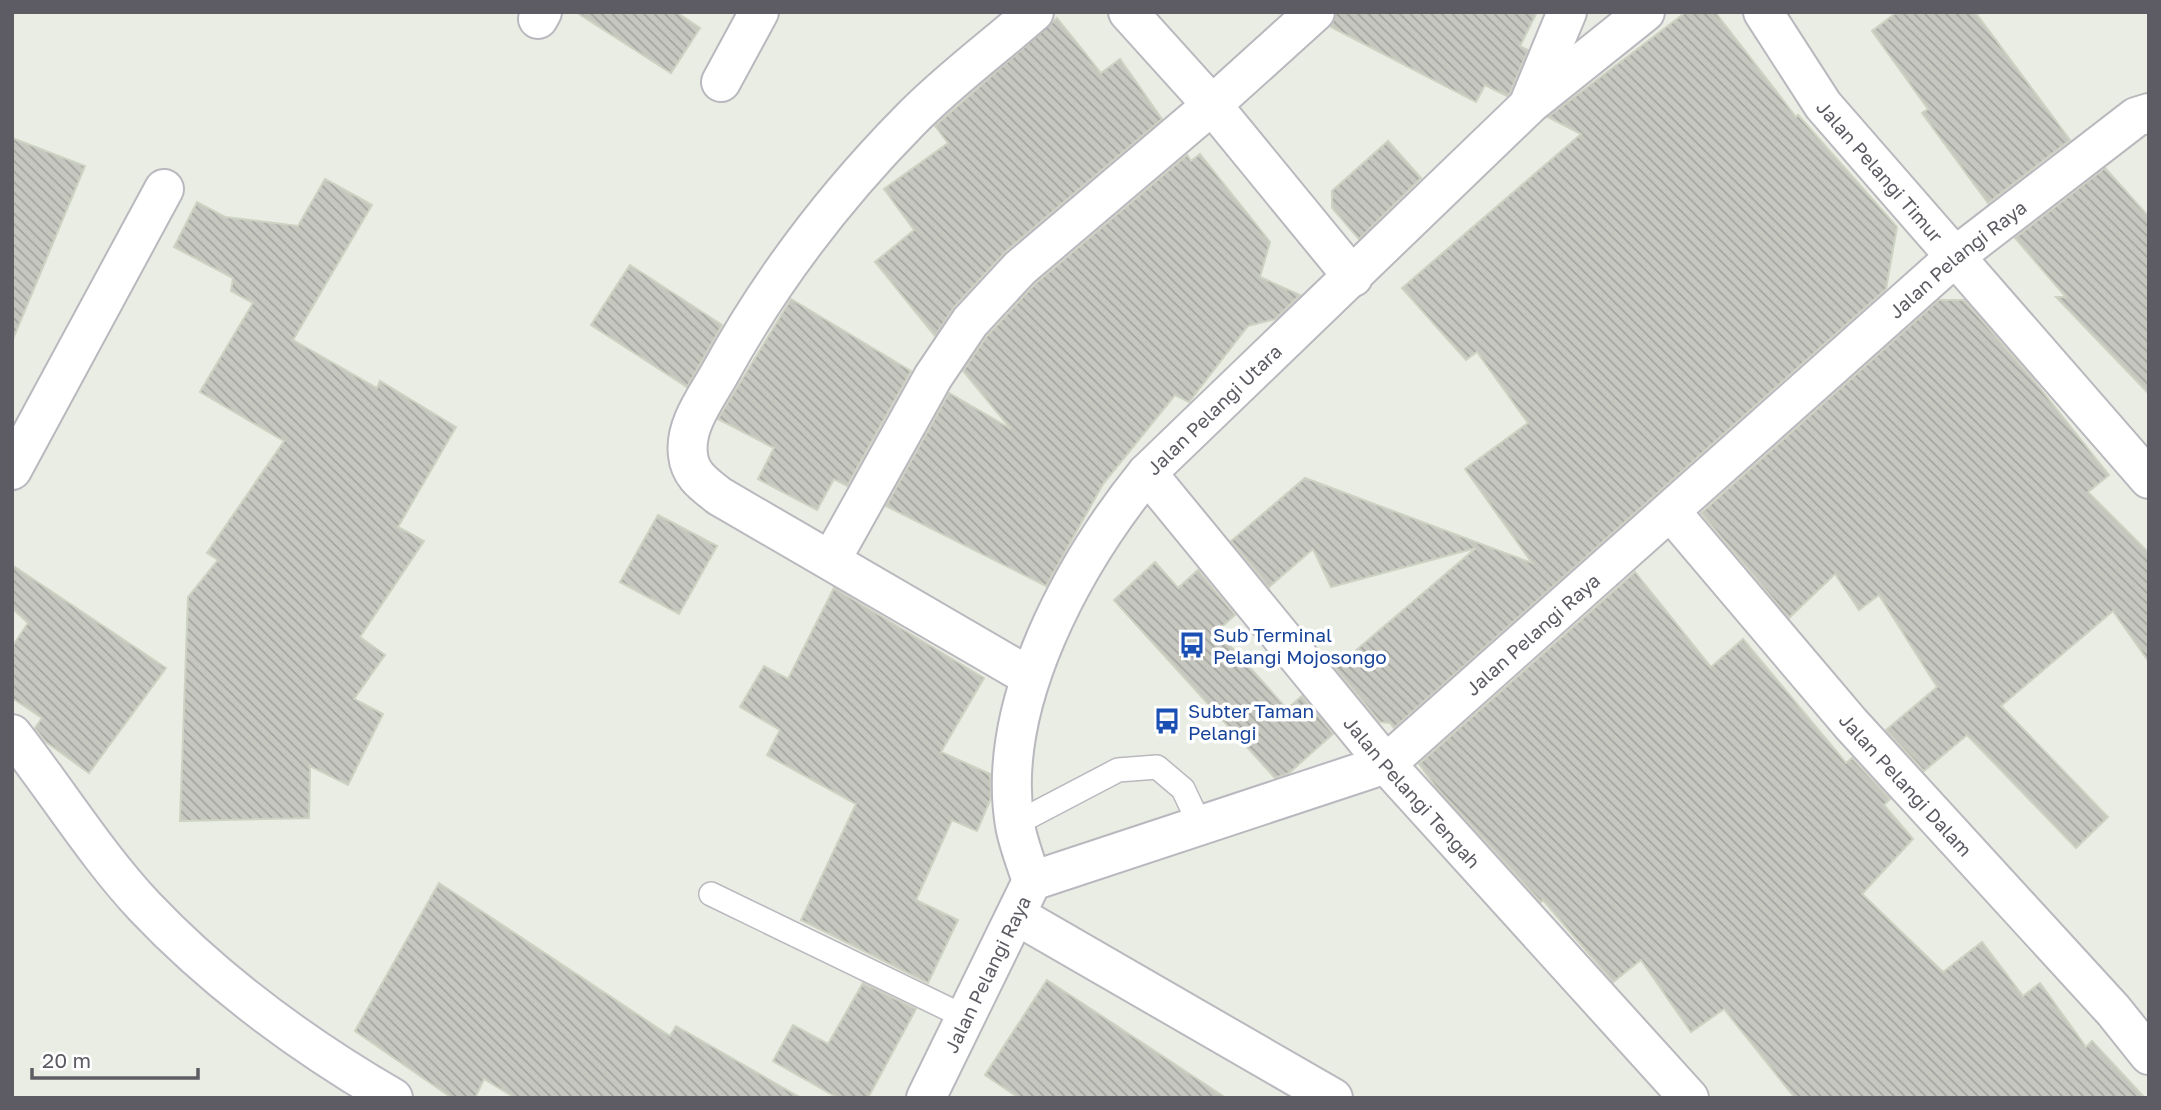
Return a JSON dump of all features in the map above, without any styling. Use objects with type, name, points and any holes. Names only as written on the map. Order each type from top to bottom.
[{"type":"street","points":[[721,82],[759,12]]},
{"type":"street","points":[[1030,677],[719,496],[697,479],[687,454],[690,427],[770,288],[811,229],[911,118],[1034,12]]},
{"type":"street","points":[[1128,12],[1212,105],[1353,276]]},
{"type":"street","points":[[831,560],[933,377],[970,322],[1020,268],[1212,105],[1315,12]]},
{"type":"street","name":"Jalan Pelangi Utara","points":[[1032,881],[1015,824],[1013,751],[1030,677],[1074,580],[1118,509],[1147,473],[1528,106],[1567,12]]},
{"type":"street","points":[[1528,106],[1645,12]]},
{"type":"street","name":"Jalan Pelangi Timur","points":[[1763,12],[1823,105],[1884,178],[1957,255],[2149,479]]},
{"type":"street","name":"Jalan Pelangi Raya","points":[[926,1098],[1032,881],[1386,764],[1957,255],[2136,117],[2149,113]]},
{"type":"street","points":[[12,470],[164,189]]},
{"type":"street","name":"Jalan Pelangi Tengah","points":[[1147,473],[1386,764],[1689,1098]]},
{"type":"street","name":"Jalan Pelangi Dalam","points":[[1671,512],[1852,724],[2113,1010],[2149,1055]]},
{"type":"street","points":[[15,738],[144,906],[239,994],[300,1042],[393,1098]]},
{"type":"street","points":[[1016,915],[1333,1098]]},
{"type":"lane","points":[[1015,824],[1118,770],[1157,767],[1184,789],[1200,825]]},
{"type":"lane","points":[[712,894],[965,1017]]},
{"type":"building","points":[[576,12],[676,12],[700,28],[671,73]]},
{"type":"building","points":[[1336,12],[1537,12],[1520,46],[1528,50],[1510,93],[1507,96],[1485,85],[1476,102],[1331,27]]},
{"type":"building","points":[[1686,12],[1715,12],[1796,117],[1798,115],[1897,227],[1886,289],[1394,728],[1390,723],[1380,722],[1335,668],[1476,548],[1331,587],[1313,549],[1269,587],[1231,541],[1305,478],[1532,563],[1465,469],[1528,423],[1477,352],[1466,360],[1402,288],[1581,134],[1548,117]]},
{"type":"building","points":[[1897,12],[1975,12],[2070,140],[1988,203],[1922,113],[1928,109],[1872,31]]},
{"type":"building","points":[[1057,18],[1101,73],[1120,59],[1162,119],[1006,251],[954,307],[935,336],[875,262],[914,230],[884,189],[948,143],[935,126]]},
{"type":"building","points":[[12,138],[85,166],[13,339],[12,339]]},
{"type":"building","points":[[1388,141],[1421,178],[1359,239],[1332,208],[1332,191]]},
{"type":"building","points":[[1200,154],[1270,242],[1260,277],[1300,295],[1275,319],[1248,326],[1189,402],[1175,395],[1103,484],[1046,586],[886,506],[949,393],[1011,429],[963,371],[987,336],[1035,284],[1187,155],[1191,161]]},
{"type":"building","points":[[2105,168],[2149,217],[2149,394],[2056,297],[2066,297],[2015,238]]},
{"type":"building","points":[[325,179],[372,205],[293,340],[377,388],[380,381],[456,427],[398,527],[424,541],[360,637],[385,655],[354,699],[383,714],[348,785],[310,766],[309,818],[180,821],[188,597],[218,560],[207,553],[284,441],[200,392],[253,303],[231,291],[233,278],[174,247],[197,202],[225,217],[298,226]]},
{"type":"building","points":[[630,265],[722,325],[687,387],[591,325]]},
{"type":"building","points":[[791,299],[911,371],[847,486],[834,479],[817,510],[758,479],[774,448],[718,419]]},
{"type":"building","points":[[1939,300],[1964,300],[2031,377],[2109,475],[2088,492],[2149,553],[2149,662],[2113,611],[2001,706],[2108,817],[2076,848],[1967,735],[1924,771],[1886,730],[1937,687],[1879,595],[1859,610],[1835,574],[1789,618],[1701,513]]},
{"type":"building","points":[[658,515],[717,546],[679,614],[620,582]]},
{"type":"building","points":[[1155,562],[1178,588],[1198,570],[1235,615],[1217,631],[1287,709],[1302,696],[1333,734],[1289,773],[1275,778],[1114,600]]},
{"type":"building","points":[[12,565],[166,668],[89,773],[46,742],[35,728],[42,718],[12,698],[12,647],[28,623],[12,608]]},
{"type":"building","points":[[1635,572],[1711,667],[1743,639],[1846,763],[1852,758],[1890,799],[1884,805],[1913,839],[1862,894],[1943,972],[1982,942],[2023,996],[2040,983],[2086,1047],[2092,1041],[2145,1098],[1795,1098],[1724,1009],[1691,1032],[1641,960],[1613,982],[1543,900],[1541,902],[1436,787],[1419,764]]},
{"type":"building","points":[[834,588],[984,678],[941,752],[990,774],[991,798],[977,831],[952,820],[916,900],[958,920],[928,983],[801,920],[856,804],[767,755],[780,730],[740,707],[764,666],[788,679]]},
{"type":"building","points":[[439,883],[670,1036],[676,1026],[801,1098],[515,1098],[484,1079],[475,1098],[452,1098],[355,1031]]},
{"type":"building","points":[[1047,980],[1226,1098],[1019,1098],[985,1075]]},
{"type":"building","points":[[863,983],[916,1009],[868,1098],[838,1098],[773,1061],[793,1025],[828,1044]]},
{"type":"place","name":"Sub Terminal Pelangi Mojosongo","points":[[1192,645]]},
{"type":"place","name":"Subter Taman Pelangi","points":[[1167,721]]}]
